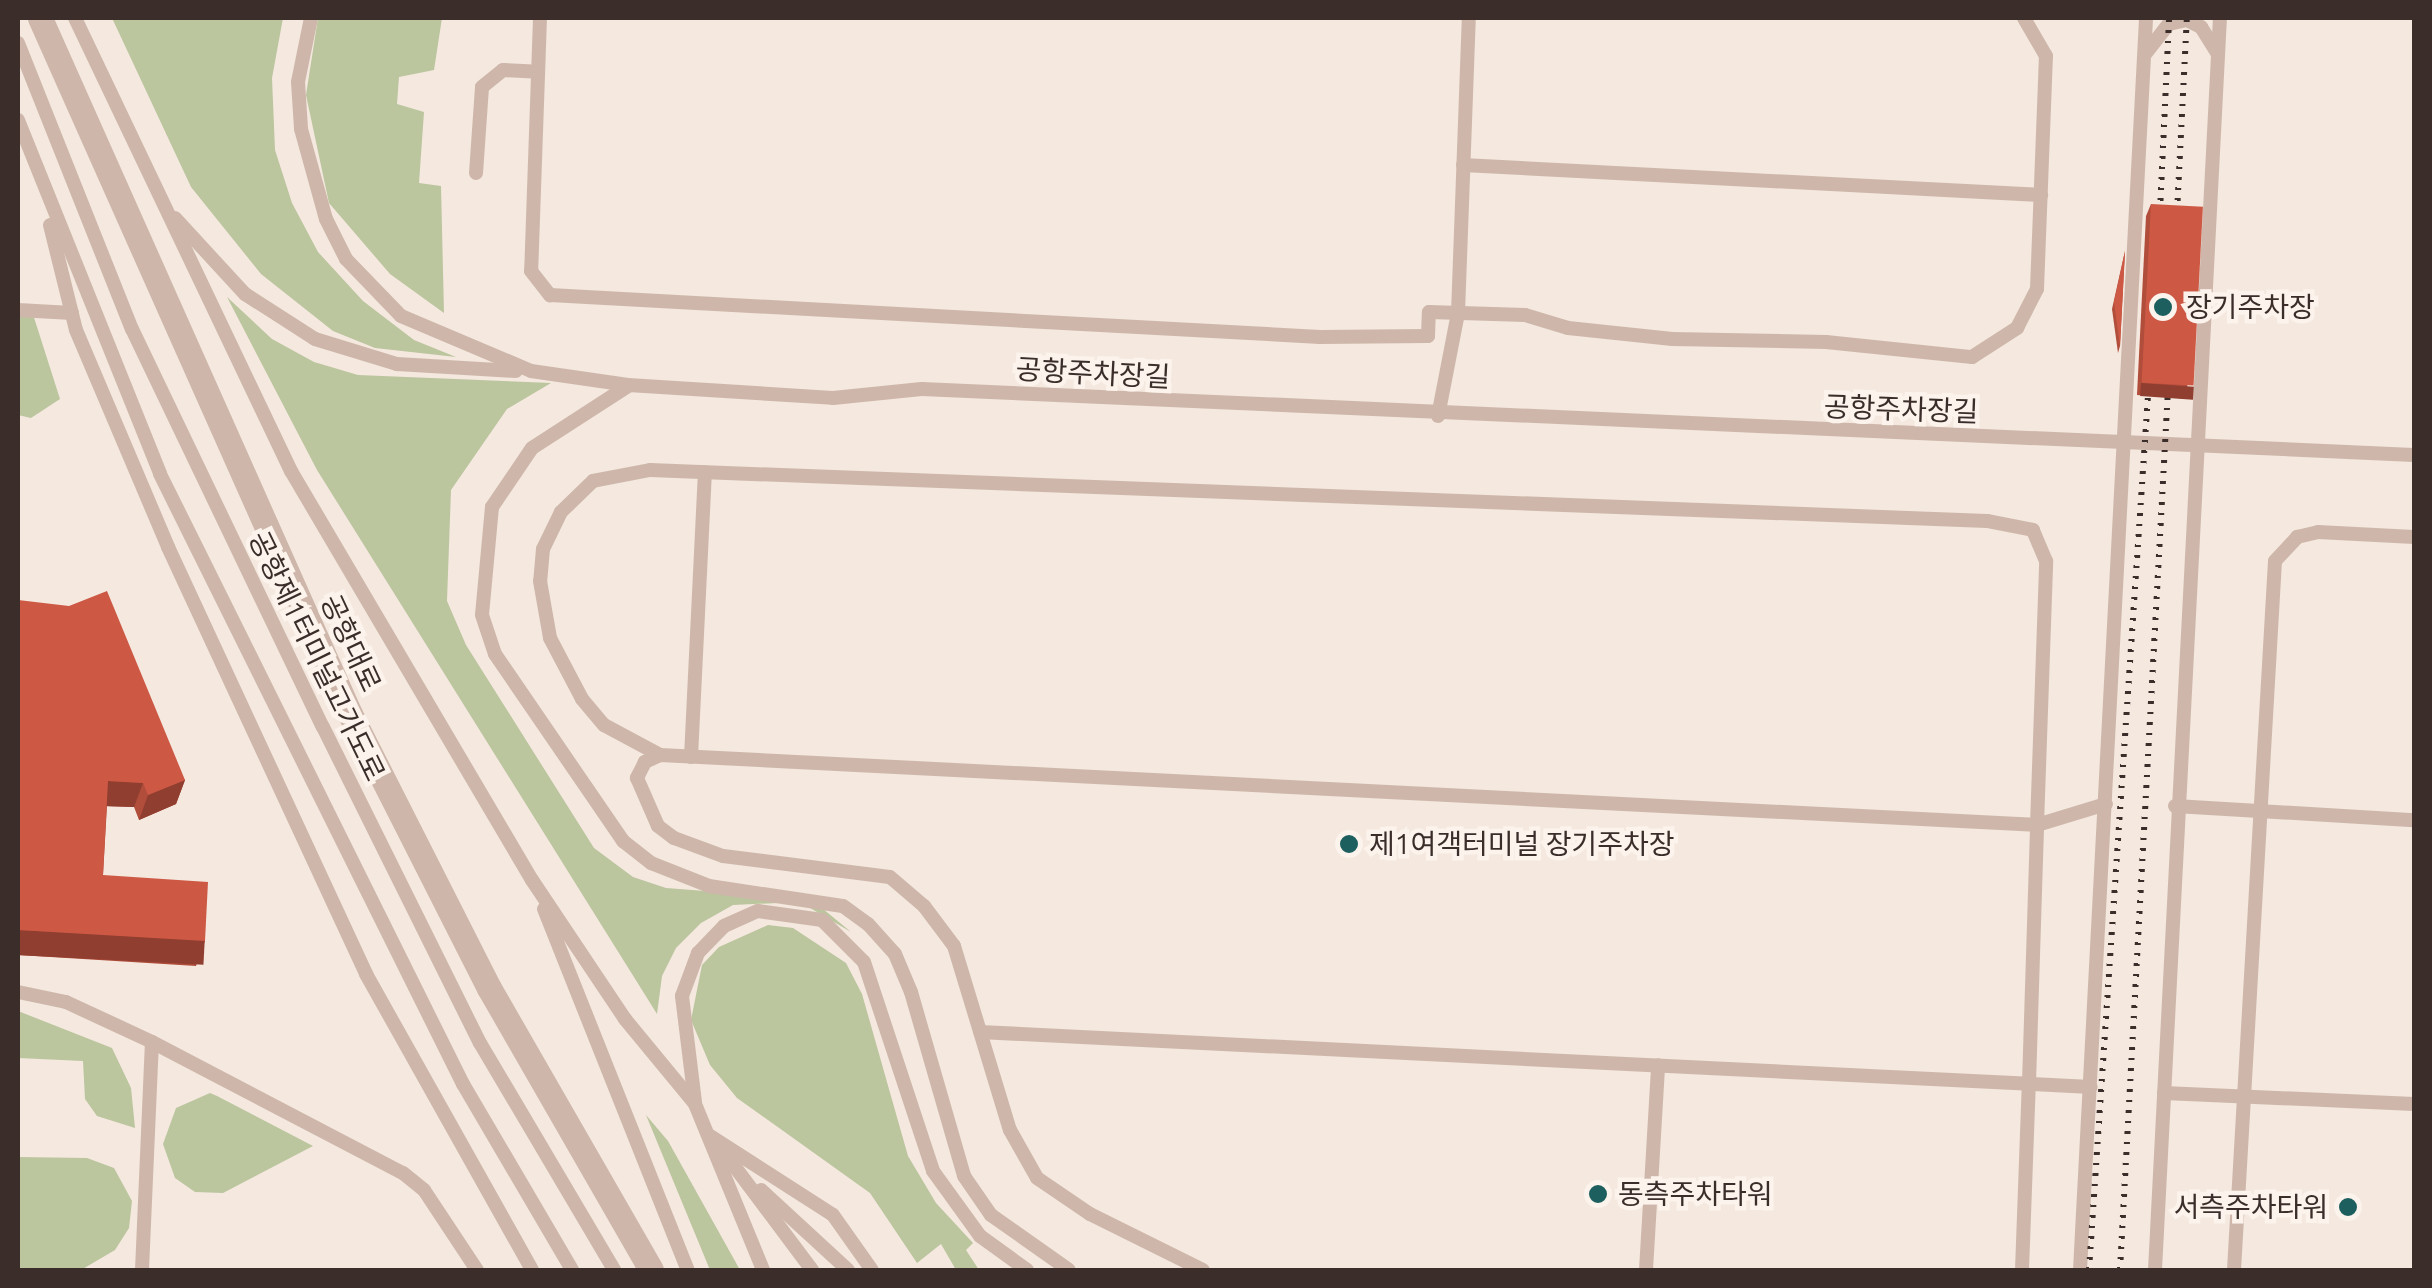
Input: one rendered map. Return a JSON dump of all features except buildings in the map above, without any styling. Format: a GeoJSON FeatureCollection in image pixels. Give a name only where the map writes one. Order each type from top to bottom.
{"type":"FeatureCollection","features":[{"type":"Feature","properties":{"kind":"street","name":"공항대로"},"geometry":{"type":"LineString","coordinates":[[40,18],[376,767],[575,1146],[651,1270]]}},
{"type":"Feature","properties":{"kind":"lane"},"geometry":{"type":"LineString","coordinates":[[75,18],[142,166],[291,470],[532,880],[625,1019],[695,1104],[762,1270]]}},
{"type":"Feature","properties":{"kind":"lane","name":"공항주차장길"},"geometry":{"type":"LineString","coordinates":[[311,18],[298,82],[301,129],[326,219],[346,259],[401,316],[531,371],[628,385],[833,398],[922,389],[1438,416],[2414,455]]}},
{"type":"Feature","properties":{"kind":"lane"},"geometry":{"type":"LineString","coordinates":[[540,18],[531,270],[550,294],[1320,337],[1428,336],[1429,312],[1524,315],[1568,328],[1672,338],[1826,342],[1972,357],[2003,343],[2032,307],[2046,56],[2024,18]]}},
{"type":"Feature","properties":{"kind":"lane"},"geometry":{"type":"LineString","coordinates":[[1438,416],[1458,314],[1469,18]]}},
{"type":"Feature","properties":{"kind":"lane"},"geometry":{"type":"LineString","coordinates":[[2082,1266],[2146,18]]}},
{"type":"Feature","properties":{"kind":"lane"},"geometry":{"type":"LineString","coordinates":[[2154,1268],[2174,806],[2220,18]]}},
{"type":"Feature","properties":{"kind":"lane"},"geometry":{"type":"LineString","coordinates":[[2146,53],[2170,24],[2187,20],[2201,27],[2217,54]]}},
{"type":"Feature","properties":{"kind":"lane","name":"공항제1터미널고가도로"},"geometry":{"type":"LineString","coordinates":[[18,43],[132,329],[480,1043],[614,1270]]}},
{"type":"Feature","properties":{"kind":"lane"},"geometry":{"type":"LineString","coordinates":[[476,173],[480,99],[489,76],[538,72]]}},
{"type":"Feature","properties":{"kind":"lane"},"geometry":{"type":"LineString","coordinates":[[18,120],[160,474],[463,1084],[572,1270]]}},
{"type":"Feature","properties":{"kind":"lane"},"geometry":{"type":"LineString","coordinates":[[1463,165],[2041,195]]}},
{"type":"Feature","properties":{"kind":"lane"},"geometry":{"type":"LineString","coordinates":[[142,166],[215,266],[268,311],[315,340],[397,364],[531,371]]}},
{"type":"Feature","properties":{"kind":"lane"},"geometry":{"type":"LineString","coordinates":[[38,176],[72,313],[168,547],[366,974],[532,1270]]}},
{"type":"Feature","properties":{"kind":"lane"},"geometry":{"type":"LineString","coordinates":[[18,310],[72,313]]}},
{"type":"Feature","properties":{"kind":"lane"},"geometry":{"type":"LineString","coordinates":[[628,385],[574,414],[532,448],[492,507],[482,615],[495,654],[623,840],[651,863],[708,886],[843,906],[868,924],[895,954],[911,992],[964,1176],[1002,1225],[1069,1270]]}},
{"type":"Feature","properties":{"kind":"lane"},"geometry":{"type":"LineString","coordinates":[[660,756],[604,725],[582,699],[550,638],[540,581],[543,548],[561,512],[593,481],[650,470],[2014,524],[2033,530],[2046,560],[2022,1270]]}},
{"type":"Feature","properties":{"kind":"lane"},"geometry":{"type":"LineString","coordinates":[[691,757],[705,472]]}},
{"type":"Feature","properties":{"kind":"lane"},"geometry":{"type":"LineString","coordinates":[[2234,1270],[2275,561],[2297,537],[2318,532],[2414,538]]}},
{"type":"Feature","properties":{"kind":"lane"},"geometry":{"type":"LineString","coordinates":[[1203,1270],[1090,1214],[1037,1178],[1010,1130],[954,946],[924,906],[890,877],[691,847],[658,826],[643,802],[637,778],[645,762],[660,756],[691,757],[2038,825],[2106,804]]}},
{"type":"Feature","properties":{"kind":"lane"},"geometry":{"type":"LineString","coordinates":[[2174,806],[2414,820]]}},
{"type":"Feature","properties":{"kind":"lane"},"geometry":{"type":"LineString","coordinates":[[532,880],[688,1270]]}},
{"type":"Feature","properties":{"kind":"lane"},"geometry":{"type":"LineString","coordinates":[[695,1104],[682,996],[698,953],[724,926],[758,911],[822,920],[864,962],[933,1171],[980,1236],[1027,1270]]}},
{"type":"Feature","properties":{"kind":"lane"},"geometry":{"type":"LineString","coordinates":[[18,992],[66,1002],[152,1042],[404,1173],[424,1190],[476,1270]]}},
{"type":"Feature","properties":{"kind":"lane"},"geometry":{"type":"LineString","coordinates":[[980,1032],[2091,1086]]}},
{"type":"Feature","properties":{"kind":"lane"},"geometry":{"type":"LineString","coordinates":[[142,1270],[152,1042]]}},
{"type":"Feature","properties":{"kind":"lane"},"geometry":{"type":"LineString","coordinates":[[1646,1270],[1658,1065]]}},
{"type":"Feature","properties":{"kind":"lane"},"geometry":{"type":"LineString","coordinates":[[2164,1093],[2414,1104]]}},
{"type":"Feature","properties":{"kind":"lane"},"geometry":{"type":"LineString","coordinates":[[709,1136],[848,1270]]}},
{"type":"Feature","properties":{"kind":"lane"},"geometry":{"type":"LineString","coordinates":[[709,1136],[833,1214],[872,1270]]}},
{"type":"Feature","properties":{"kind":"lane"},"geometry":{"type":"LineString","coordinates":[[735,1165],[812,1270]]}},
{"type":"Feature","properties":{"kind":"green space"},"geometry":{"type":"Polygon","coordinates":[[[112,18],[283,18],[272,78],[275,150],[292,203],[318,252],[363,301],[414,340],[456,357],[375,348],[333,331],[261,274],[191,187],[112,18]]]}},
{"type":"Feature","properties":{"kind":"green space"},"geometry":{"type":"Polygon","coordinates":[[[318,18],[442,18],[434,70],[399,77],[397,104],[424,112],[419,183],[441,186],[444,313],[390,274],[329,203],[306,95],[318,18]]]}},
{"type":"Feature","properties":{"kind":"green space"},"geometry":{"type":"Polygon","coordinates":[[[227,297],[272,339],[314,362],[358,375],[551,383],[507,409],[451,490],[447,601],[466,645],[594,848],[633,877],[666,888],[811,899],[851,932],[800,902],[733,905],[701,923],[676,948],[662,976],[657,1014],[317,470],[227,297]]]}},
{"type":"Feature","properties":{"kind":"green space"},"geometry":{"type":"Polygon","coordinates":[[[18,304],[30,305],[60,399],[31,418],[18,415],[18,304]]]}},
{"type":"Feature","properties":{"kind":"green space"},"geometry":{"type":"Polygon","coordinates":[[[768,925],[793,928],[846,963],[862,994],[908,1156],[936,1203],[973,1243],[966,1250],[979,1270],[956,1270],[941,1244],[917,1263],[870,1193],[737,1098],[710,1065],[691,1020],[702,965],[719,947],[768,925]]]}},
{"type":"Feature","properties":{"kind":"green space"},"geometry":{"type":"Polygon","coordinates":[[[18,1011],[112,1048],[131,1088],[135,1128],[97,1116],[85,1099],[83,1061],[18,1058],[18,1011]]]}},
{"type":"Feature","properties":{"kind":"green space"},"geometry":{"type":"Polygon","coordinates":[[[210,1093],[313,1146],[223,1193],[195,1192],[175,1178],[163,1144],[176,1108],[210,1093]]]}},
{"type":"Feature","properties":{"kind":"green space"},"geometry":{"type":"Polygon","coordinates":[[[646,1115],[668,1141],[740,1270],[710,1270],[646,1115]]]}},
{"type":"Feature","properties":{"kind":"green space"},"geometry":{"type":"Polygon","coordinates":[[[18,1157],[87,1158],[114,1168],[132,1201],[129,1228],[115,1250],[81,1270],[18,1270],[18,1157]]]}},
{"type":"Feature","properties":{"kind":"railway"},"geometry":{"type":"LineString","coordinates":[[2159,232],[2169,18]]}},
{"type":"Feature","properties":{"kind":"railway"},"geometry":{"type":"LineString","coordinates":[[2176,232],[2187,18]]}},
{"type":"Feature","properties":{"kind":"railway"},"geometry":{"type":"LineString","coordinates":[[2089,1270],[2150,367]]}},
{"type":"Feature","properties":{"kind":"railway"},"geometry":{"type":"LineString","coordinates":[[2120,1270],[2169,372]]}},
{"type":"Feature","properties":{"kind":"place","name":"장기주차장"},"geometry":{"type":"Point","coordinates":[2163,307]}},
{"type":"Feature","properties":{"kind":"place","name":"제1여객터미널 장기주차장"},"geometry":{"type":"Point","coordinates":[1349,844]}},
{"type":"Feature","properties":{"kind":"place","name":"동측주차타워"},"geometry":{"type":"Point","coordinates":[1598,1194]}},
{"type":"Feature","properties":{"kind":"place","name":"서측주차타워"},"geometry":{"type":"Point","coordinates":[2348,1207]}}]}
